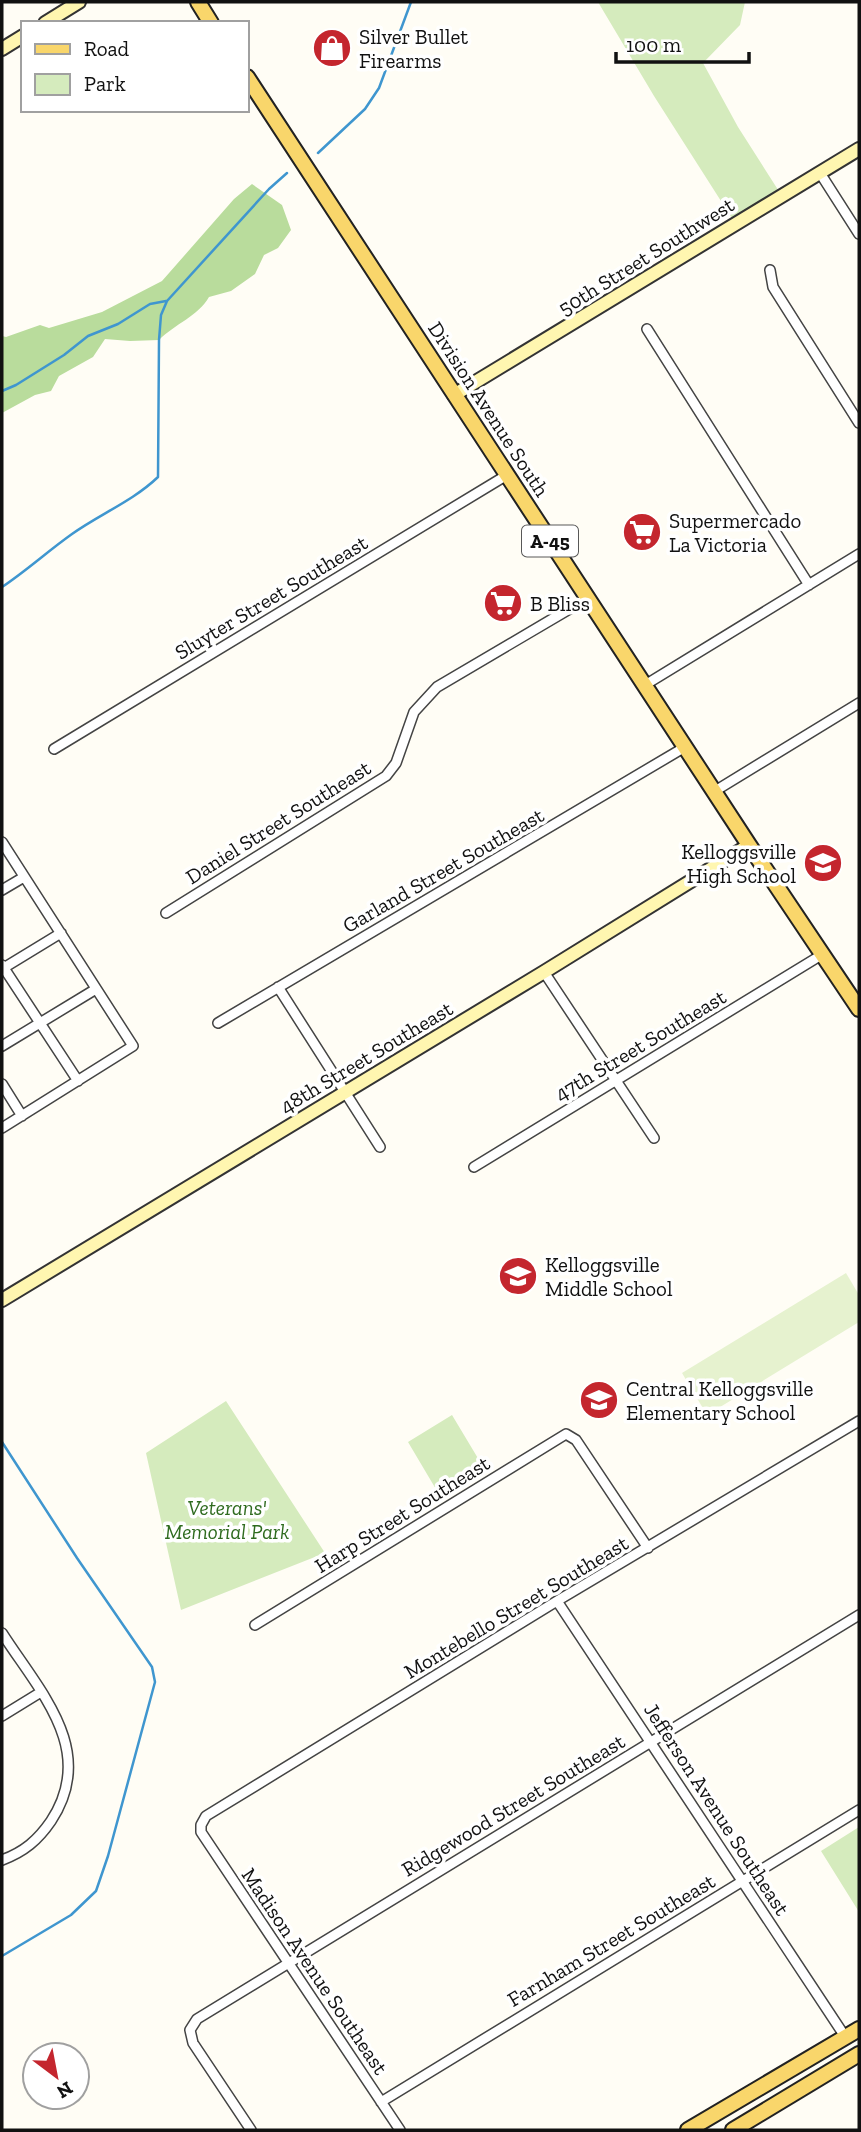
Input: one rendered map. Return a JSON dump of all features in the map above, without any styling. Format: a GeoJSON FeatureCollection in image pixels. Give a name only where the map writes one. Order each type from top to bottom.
{"type":"FeatureCollection","features":[{"type":"Feature","properties":{"kind":"main road"},"geometry":{"type":"LineString","coordinates":[[198,2],[211,21]]}},
{"type":"Feature","properties":{"kind":"main road","name":"Division Avenue South"},"geometry":{"type":"LineString","coordinates":[[248,79],[859,1009]]}},
{"type":"Feature","properties":{"kind":"main road"},"geometry":{"type":"LineString","coordinates":[[688,2130],[859,2029]]}},
{"type":"Feature","properties":{"kind":"main road"},"geometry":{"type":"LineString","coordinates":[[839,2067],[845,2056],[846,2038]]}},
{"type":"Feature","properties":{"kind":"main road"},"geometry":{"type":"LineString","coordinates":[[733,2130],[859,2054]]}},
{"type":"Feature","properties":{"kind":"street"},"geometry":{"type":"LineString","coordinates":[[48,21],[79,2]]}},
{"type":"Feature","properties":{"kind":"street"},"geometry":{"type":"LineString","coordinates":[[2,49],[21,37]]}},
{"type":"Feature","properties":{"kind":"street","name":"50th Street Southwest"},"geometry":{"type":"LineString","coordinates":[[454,395],[859,149]]}},
{"type":"Feature","properties":{"kind":"street"},"geometry":{"type":"LineString","coordinates":[[820,173],[859,234]]}},
{"type":"Feature","properties":{"kind":"street"},"geometry":{"type":"LineString","coordinates":[[770,270],[773,287],[859,423]]}},
{"type":"Feature","properties":{"kind":"street"},"geometry":{"type":"LineString","coordinates":[[647,329],[809,585]]}},
{"type":"Feature","properties":{"kind":"street","name":"Sluyter Street Southeast"},"geometry":{"type":"LineString","coordinates":[[54,749],[507,475]]}},
{"type":"Feature","properties":{"kind":"street"},"geometry":{"type":"LineString","coordinates":[[645,685],[859,554]]}},
{"type":"Feature","properties":{"kind":"street","name":"Daniel Street Southeast"},"geometry":{"type":"LineString","coordinates":[[166,913],[386,776],[396,764],[414,712],[437,687],[588,598]]}},
{"type":"Feature","properties":{"kind":"street"},"geometry":{"type":"LineString","coordinates":[[715,791],[859,703]]}},
{"type":"Feature","properties":{"kind":"street","name":"Garland Street Southeast"},"geometry":{"type":"LineString","coordinates":[[218,1023],[685,747]]}},
{"type":"Feature","properties":{"kind":"street"},"geometry":{"type":"LineString","coordinates":[[2,842],[133,1046],[2,1128]]}},
{"type":"Feature","properties":{"kind":"street","name":"48th Street Southeast"},"geometry":{"type":"LineString","coordinates":[[2,1300],[749,845]]}},
{"type":"Feature","properties":{"kind":"street"},"geometry":{"type":"LineString","coordinates":[[2,890],[24,877]]}},
{"type":"Feature","properties":{"kind":"street"},"geometry":{"type":"LineString","coordinates":[[61,933],[2,967],[78,1081]]}},
{"type":"Feature","properties":{"kind":"street","name":"47th Street Southeast"},"geometry":{"type":"LineString","coordinates":[[474,1167],[823,954]]}},
{"type":"Feature","properties":{"kind":"street"},"geometry":{"type":"LineString","coordinates":[[544,972],[654,1138]]}},
{"type":"Feature","properties":{"kind":"street"},"geometry":{"type":"LineString","coordinates":[[278,987],[380,1147]]}},
{"type":"Feature","properties":{"kind":"street"},"geometry":{"type":"LineString","coordinates":[[2,1046],[96,989]]}},
{"type":"Feature","properties":{"kind":"street"},"geometry":{"type":"LineString","coordinates":[[2,1084],[22,1116]]}},
{"type":"Feature","properties":{"kind":"street","name":"Montebello Street Southeast"},"geometry":{"type":"LineString","coordinates":[[201,1832],[206,1816],[215,1810],[859,1420]]}},
{"type":"Feature","properties":{"kind":"street","name":"Harp Street Southeast"},"geometry":{"type":"LineString","coordinates":[[255,1625],[569,1434],[576,1440],[648,1548]]}},
{"type":"Feature","properties":{"kind":"street","name":"Jefferson Avenue Southeast"},"geometry":{"type":"LineString","coordinates":[[557,1601],[846,2038]]}},
{"type":"Feature","properties":{"kind":"street","name":"Ridgewood Street Southeast"},"geometry":{"type":"LineString","coordinates":[[251,2130],[193,2043],[190,2030],[197,2019],[859,1615]]}},
{"type":"Feature","properties":{"kind":"street"},"geometry":{"type":"LineString","coordinates":[[2,1633],[53,1710],[65,1737],[69,1779],[58,1810],[40,1836],[24,1850],[2,1860]]}},
{"type":"Feature","properties":{"kind":"street"},"geometry":{"type":"LineString","coordinates":[[2,1716],[41,1692]]}},
{"type":"Feature","properties":{"kind":"street","name":"Farnham Street Southeast"},"geometry":{"type":"LineString","coordinates":[[381,2102],[859,1810]]}},
{"type":"Feature","properties":{"kind":"street","name":"Madison Avenue Southeast"},"geometry":{"type":"LineString","coordinates":[[201,1832],[400,2130]]}},
{"type":"Feature","properties":{"kind":"green space"},"geometry":{"type":"Polygon","coordinates":[[[598,2],[745,2],[740,25],[703,63],[738,127],[782,196],[735,223],[598,2]]]}},
{"type":"Feature","properties":{"kind":"green space"},"geometry":{"type":"Polygon","coordinates":[[[252,184],[282,205],[291,230],[278,248],[264,255],[255,274],[231,291],[209,297],[199,309],[159,340],[105,339],[93,357],[59,376],[51,391],[35,395],[2,413],[2,336],[40,325],[49,328],[102,312],[162,281],[234,199],[252,184]]]}},
{"type":"Feature","properties":{"kind":"green space"},"geometry":{"type":"Polygon","coordinates":[[[846,1273],[859,1295],[859,1322],[707,1415],[682,1373],[846,1273]]]}},
{"type":"Feature","properties":{"kind":"green space","name":"Veterans' Memorial Park"},"geometry":{"type":"Polygon","coordinates":[[[226,1401],[325,1553],[181,1610],[146,1453],[226,1401]]]}},
{"type":"Feature","properties":{"kind":"green space"},"geometry":{"type":"Polygon","coordinates":[[[452,1415],[482,1465],[456,1481],[458,1486],[440,1496],[408,1442],[452,1415]]]}},
{"type":"Feature","properties":{"kind":"green space"},"geometry":{"type":"Polygon","coordinates":[[[859,1827],[859,1912],[821,1851],[859,1827]]]}},
{"type":"Feature","properties":{"kind":"waterway"},"geometry":{"type":"LineString","coordinates":[[318,153],[365,109],[379,88],[411,2]]}},
{"type":"Feature","properties":{"kind":"waterway"},"geometry":{"type":"LineString","coordinates":[[2,587],[72,534],[138,493],[158,477],[161,315],[167,301],[269,189],[287,173]]}},
{"type":"Feature","properties":{"kind":"waterway"},"geometry":{"type":"LineString","coordinates":[[2,391],[64,355],[88,336],[118,324],[150,304],[166,301]]}},
{"type":"Feature","properties":{"kind":"waterway"},"geometry":{"type":"LineString","coordinates":[[2,1442],[152,1667],[155,1682],[96,1891],[71,1915],[2,1956]]}},
{"type":"Feature","properties":{"kind":"place","name":"Silver Bullet Firearms"},"geometry":{"type":"Point","coordinates":[332,48]}},
{"type":"Feature","properties":{"kind":"place","name":"Supermercado La Victoria"},"geometry":{"type":"Point","coordinates":[642,532]}},
{"type":"Feature","properties":{"kind":"place","name":"B Bliss"},"geometry":{"type":"Point","coordinates":[503,603]}},
{"type":"Feature","properties":{"kind":"place","name":"Kelloggsville High School"},"geometry":{"type":"Point","coordinates":[823,863]}},
{"type":"Feature","properties":{"kind":"place","name":"Kelloggsville Middle School"},"geometry":{"type":"Point","coordinates":[518,1276]}},
{"type":"Feature","properties":{"kind":"place","name":"Central Kelloggsville Elementary School"},"geometry":{"type":"Point","coordinates":[599,1400]}}]}
